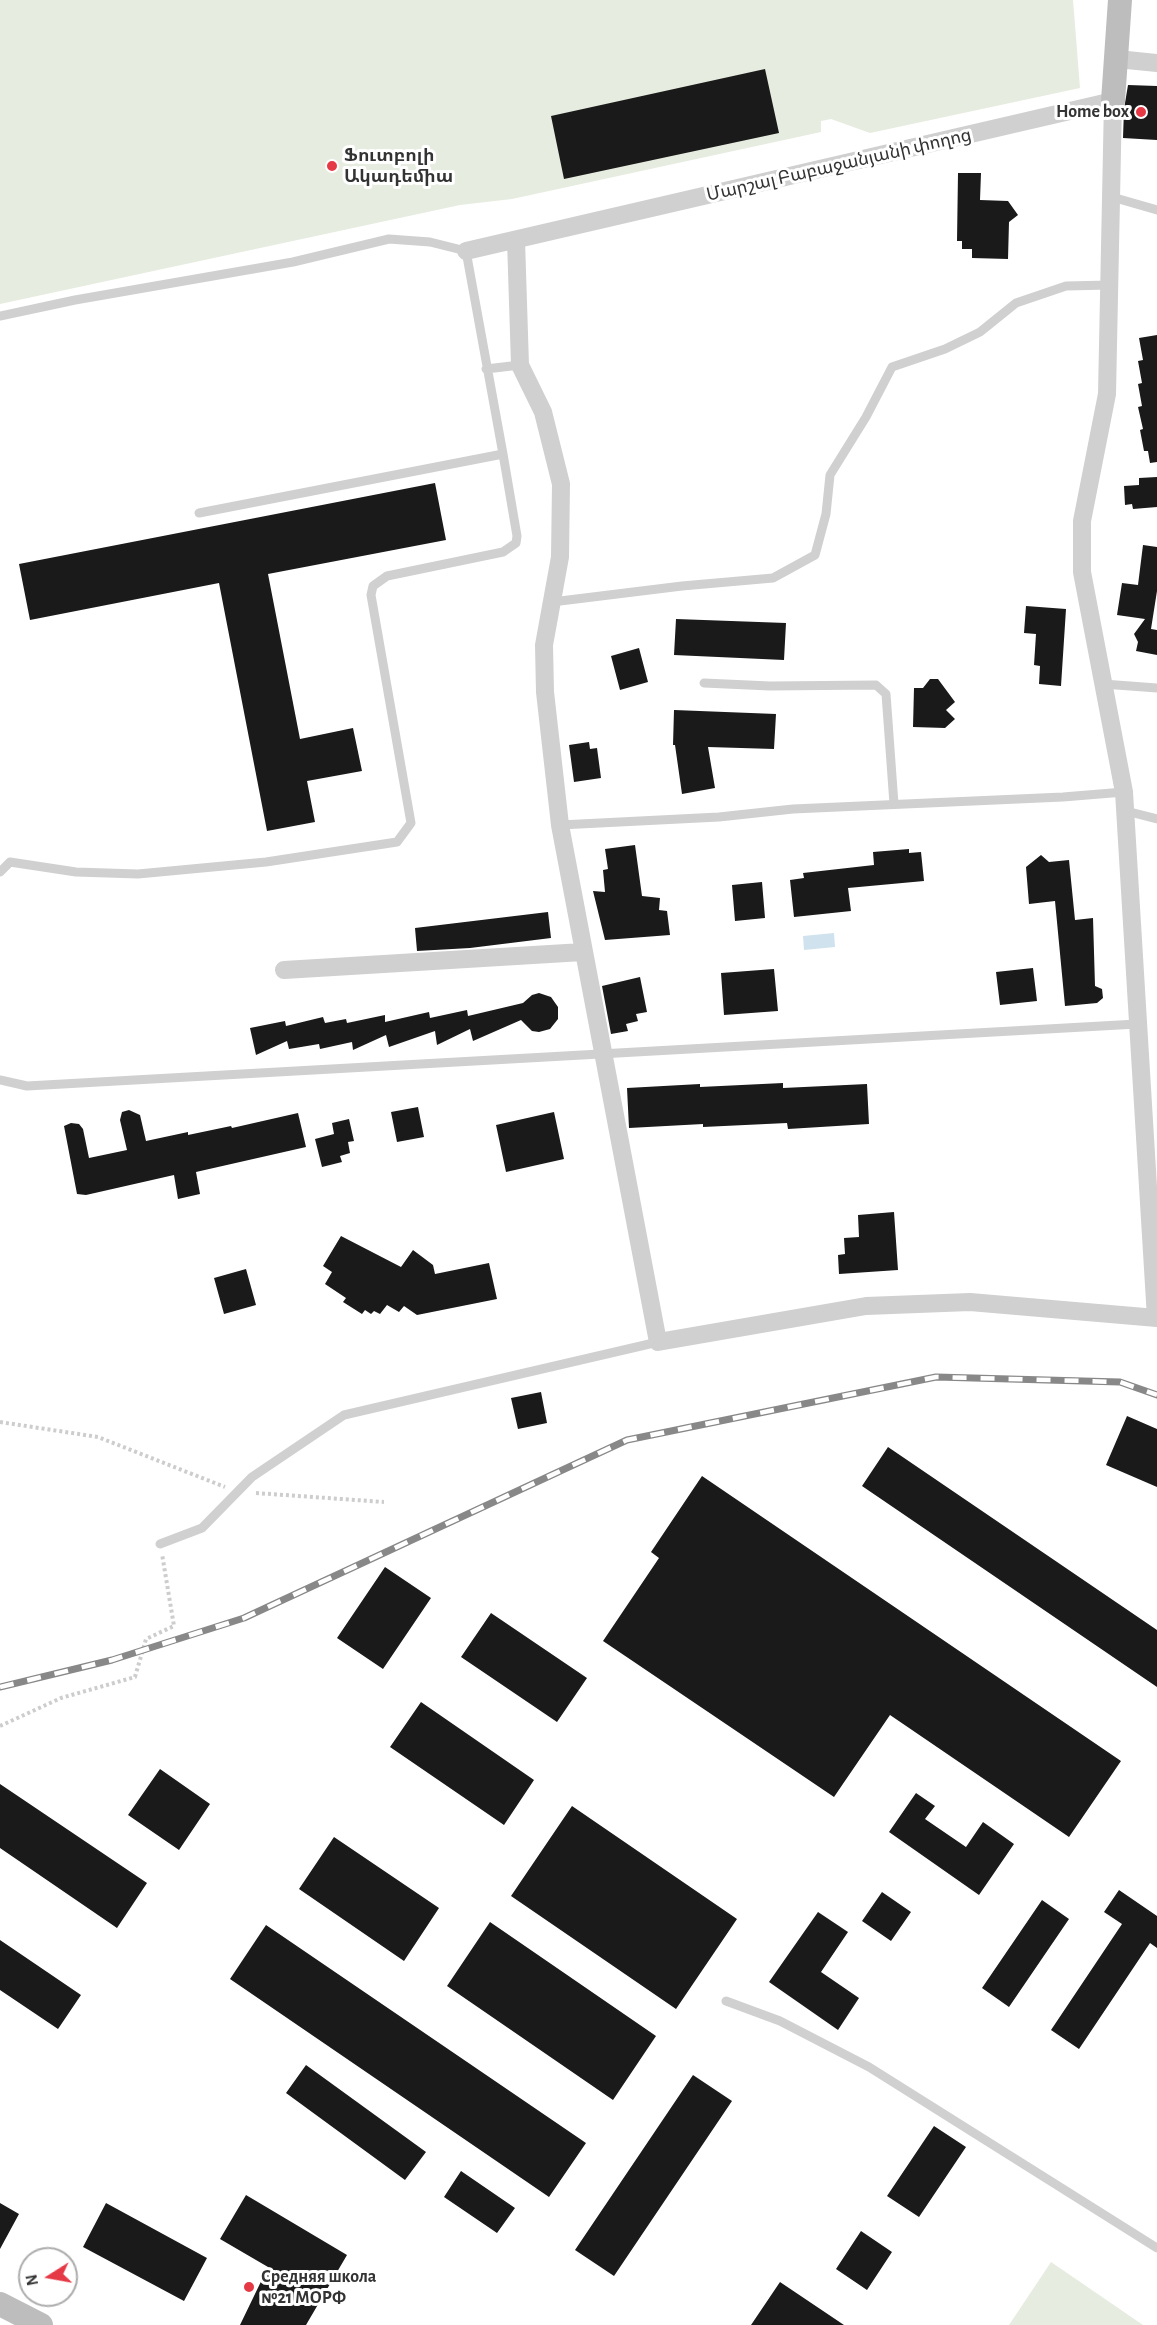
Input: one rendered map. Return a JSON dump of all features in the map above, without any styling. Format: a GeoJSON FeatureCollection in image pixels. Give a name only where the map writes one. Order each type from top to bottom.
{"type":"FeatureCollection","features":[{"type":"Feature","properties":{"kind":"street"},"geometry":{"type":"LineString","coordinates":[[516,240],[520,365],[543,412],[561,484],[560,557],[544,645],[560,825],[658,1342],[866,1306],[970,1302],[1156,1318],[1126,811],[1082,572],[1082,521],[1107,394],[1113,101],[1120,0]]}},
{"type":"Feature","properties":{"kind":"street"},"geometry":{"type":"LineString","coordinates":[[1117,59],[1157,63]]}},
{"type":"Feature","properties":{"kind":"street","name":"Մարշալ Բաբաջանյանի փողոց"},"geometry":{"type":"LineString","coordinates":[[466,251],[1113,101]]}},
{"type":"Feature","properties":{"kind":"street"},"geometry":{"type":"LineString","coordinates":[[284,970],[583,952]]}},
{"type":"Feature","properties":{"kind":"street"},"geometry":{"type":"LineString","coordinates":[[4,2310],[41,2325]]}},
{"type":"Feature","properties":{"kind":"lane"},"geometry":{"type":"LineString","coordinates":[[1112,197],[1157,210]]}},
{"type":"Feature","properties":{"kind":"lane"},"geometry":{"type":"LineString","coordinates":[[0,316],[75,300],[294,261],[389,239],[430,242],[466,251],[517,536],[516,543],[503,552],[387,576],[373,586],[371,595],[411,823],[397,842],[266,862],[138,874],[76,872],[10,862],[0,872]]}},
{"type":"Feature","properties":{"kind":"lane"},"geometry":{"type":"LineString","coordinates":[[552,602],[682,586],[772,578],[815,555],[826,514],[830,475],[866,417],[892,367],[945,349],[980,332],[1016,303],[1066,286],[1110,285]]}},
{"type":"Feature","properties":{"kind":"lane"},"geometry":{"type":"LineString","coordinates":[[486,369],[520,365]]}},
{"type":"Feature","properties":{"kind":"lane"},"geometry":{"type":"LineString","coordinates":[[199,513],[503,454]]}},
{"type":"Feature","properties":{"kind":"lane"},"geometry":{"type":"LineString","coordinates":[[704,683],[770,686],[876,685],[886,693],[894,804]]}},
{"type":"Feature","properties":{"kind":"lane"},"geometry":{"type":"LineString","coordinates":[[1103,684],[1157,688]]}},
{"type":"Feature","properties":{"kind":"lane"},"geometry":{"type":"LineString","coordinates":[[560,825],[1124,792]]}},
{"type":"Feature","properties":{"kind":"lane"},"geometry":{"type":"LineString","coordinates":[[1126,811],[1157,819]]}},
{"type":"Feature","properties":{"kind":"lane"},"geometry":{"type":"LineString","coordinates":[[0,1080],[27,1086],[1137,1024]]}},
{"type":"Feature","properties":{"kind":"lane"},"geometry":{"type":"LineString","coordinates":[[160,1544],[202,1528],[252,1477],[344,1415],[658,1342]]}},
{"type":"Feature","properties":{"kind":"lane"},"geometry":{"type":"LineString","coordinates":[[726,2001],[780,2021],[869,2067],[1157,2248]]}},
{"type":"Feature","properties":{"kind":"path"},"geometry":{"type":"LineString","coordinates":[[0,1422],[98,1437],[238,1492],[384,1502]]}},
{"type":"Feature","properties":{"kind":"path"},"geometry":{"type":"LineString","coordinates":[[0,1726],[61,1698],[135,1677],[146,1639],[174,1626],[160,1544]]}},
{"type":"Feature","properties":{"kind":"shaded area","name":"Ֆուտբոլի Ակադեմիա"},"geometry":{"type":"Polygon","coordinates":[[[0,0],[1073,0],[1080,88],[870,133],[831,119],[821,121],[821,132],[512,199],[460,205],[0,304],[0,0]]]}},
{"type":"Feature","properties":{"kind":"shaded area"},"geometry":{"type":"Polygon","coordinates":[[[1051,2262],[1143,2325],[1009,2325],[1051,2262]]]}},
{"type":"Feature","properties":{"kind":"water"},"geometry":{"type":"Polygon","coordinates":[[[834,933],[835,947],[804,950],[803,936],[834,933]]]}},
{"type":"Feature","properties":{"kind":"building"},"geometry":{"type":"Polygon","coordinates":[[[765,69],[779,133],[564,179],[551,116],[765,69]]]}},
{"type":"Feature","properties":{"kind":"building","name":"Home box"},"geometry":{"type":"Polygon","coordinates":[[[1128,85],[1157,86],[1157,140],[1123,138],[1128,85]]]}},
{"type":"Feature","properties":{"kind":"building"},"geometry":{"type":"Polygon","coordinates":[[[958,173],[981,173],[980,200],[1008,201],[1018,215],[1009,222],[1008,259],[972,258],[972,249],[962,249],[962,241],[957,241],[958,173]]]}},
{"type":"Feature","properties":{"kind":"building"},"geometry":{"type":"Polygon","coordinates":[[[1157,335],[1157,462],[1150,463],[1148,451],[1144,451],[1140,430],[1143,429],[1138,407],[1142,406],[1138,384],[1142,383],[1138,361],[1143,360],[1139,338],[1157,335]]]}},
{"type":"Feature","properties":{"kind":"building"},"geometry":{"type":"Polygon","coordinates":[[[1157,477],[1157,507],[1133,509],[1132,504],[1125,505],[1124,486],[1139,485],[1139,478],[1157,477]]]}},
{"type":"Feature","properties":{"kind":"building"},"geometry":{"type":"Polygon","coordinates":[[[435,483],[446,540],[268,574],[300,739],[353,728],[362,771],[307,781],[315,822],[267,831],[219,583],[30,620],[19,564],[435,483]]]}},
{"type":"Feature","properties":{"kind":"building"},"geometry":{"type":"Polygon","coordinates":[[[1143,545],[1157,547],[1157,591],[1151,629],[1157,630],[1157,655],[1136,651],[1138,642],[1134,634],[1145,619],[1117,615],[1122,583],[1138,585],[1143,545]]]}},
{"type":"Feature","properties":{"kind":"building"},"geometry":{"type":"Polygon","coordinates":[[[1026,606],[1066,609],[1061,686],[1039,684],[1040,666],[1034,665],[1036,634],[1024,633],[1026,606]]]}},
{"type":"Feature","properties":{"kind":"building"},"geometry":{"type":"Polygon","coordinates":[[[676,619],[786,623],[784,660],[674,655],[676,619]]]}},
{"type":"Feature","properties":{"kind":"building"},"geometry":{"type":"Polygon","coordinates":[[[639,648],[648,682],[620,690],[611,656],[639,648]]]}},
{"type":"Feature","properties":{"kind":"building"},"geometry":{"type":"Polygon","coordinates":[[[930,679],[938,679],[955,702],[946,710],[955,719],[945,728],[913,727],[914,688],[923,688],[930,679]]]}},
{"type":"Feature","properties":{"kind":"building"},"geometry":{"type":"Polygon","coordinates":[[[674,710],[776,714],[774,749],[708,747],[715,788],[682,794],[675,745],[673,745],[674,710]]]}},
{"type":"Feature","properties":{"kind":"building"},"geometry":{"type":"Polygon","coordinates":[[[589,742],[590,749],[597,748],[601,778],[574,782],[569,745],[589,742]]]}},
{"type":"Feature","properties":{"kind":"building"},"geometry":{"type":"Polygon","coordinates":[[[635,845],[642,896],[660,898],[659,910],[667,911],[670,935],[605,940],[593,891],[605,892],[603,870],[608,869],[605,849],[635,845]]]}},
{"type":"Feature","properties":{"kind":"building"},"geometry":{"type":"Polygon","coordinates":[[[909,849],[909,853],[921,852],[924,881],[848,888],[851,911],[794,917],[790,880],[804,878],[803,873],[874,865],[873,852],[909,849]]]}},
{"type":"Feature","properties":{"kind":"building"},"geometry":{"type":"Polygon","coordinates":[[[1041,855],[1049,862],[1069,860],[1075,920],[1093,918],[1095,986],[1102,989],[1103,998],[1097,1003],[1065,1006],[1055,901],[1029,904],[1026,867],[1041,855]]]}},
{"type":"Feature","properties":{"kind":"building"},"geometry":{"type":"Polygon","coordinates":[[[762,882],[765,918],[735,921],[732,885],[762,882]]]}},
{"type":"Feature","properties":{"kind":"building"},"geometry":{"type":"Polygon","coordinates":[[[548,912],[551,938],[470,948],[417,951],[415,928],[548,912]]]}},
{"type":"Feature","properties":{"kind":"building"},"geometry":{"type":"Polygon","coordinates":[[[1033,968],[1037,1001],[1000,1005],[996,972],[1033,968]]]}},
{"type":"Feature","properties":{"kind":"building"},"geometry":{"type":"Polygon","coordinates":[[[774,969],[778,1011],[724,1015],[721,973],[774,969]]]}},
{"type":"Feature","properties":{"kind":"building"},"geometry":{"type":"Polygon","coordinates":[[[640,977],[647,1012],[636,1014],[638,1021],[626,1024],[628,1031],[611,1034],[602,986],[640,977]]]}},
{"type":"Feature","properties":{"kind":"building"},"geometry":{"type":"Polygon","coordinates":[[[539,993],[551,997],[558,1007],[558,1019],[550,1029],[532,1031],[521,1020],[473,1041],[470,1029],[437,1045],[435,1031],[389,1047],[386,1035],[353,1050],[352,1042],[320,1049],[319,1044],[289,1049],[287,1041],[256,1055],[250,1028],[285,1021],[286,1026],[323,1017],[325,1023],[346,1019],[347,1023],[385,1015],[385,1022],[429,1012],[430,1018],[467,1010],[468,1016],[523,1003],[532,995],[539,993]]]}},
{"type":"Feature","properties":{"kind":"building"},"geometry":{"type":"Polygon","coordinates":[[[783,1083],[783,1088],[867,1084],[869,1124],[788,1129],[787,1123],[629,1128],[627,1088],[783,1083]]]}},
{"type":"Feature","properties":{"kind":"building"},"geometry":{"type":"Polygon","coordinates":[[[418,1107],[424,1137],[397,1142],[391,1112],[418,1107]]]}},
{"type":"Feature","properties":{"kind":"building"},"geometry":{"type":"Polygon","coordinates":[[[129,1110],[140,1115],[146,1141],[188,1132],[188,1135],[231,1126],[232,1128],[298,1113],[306,1147],[196,1172],[200,1194],[178,1199],[174,1175],[86,1195],[77,1194],[64,1126],[71,1123],[79,1124],[83,1129],[89,1158],[127,1150],[120,1120],[122,1112],[129,1110]]]}},
{"type":"Feature","properties":{"kind":"building"},"geometry":{"type":"Polygon","coordinates":[[[554,1112],[564,1159],[506,1172],[496,1125],[554,1112]]]}},
{"type":"Feature","properties":{"kind":"building"},"geometry":{"type":"Polygon","coordinates":[[[349,1119],[354,1141],[348,1142],[350,1153],[340,1156],[342,1162],[322,1167],[315,1139],[334,1134],[332,1123],[349,1119]]]}},
{"type":"Feature","properties":{"kind":"building"},"geometry":{"type":"Polygon","coordinates":[[[894,1212],[898,1270],[839,1274],[838,1255],[845,1254],[844,1238],[859,1237],[858,1215],[894,1212]]]}},
{"type":"Feature","properties":{"kind":"building"},"geometry":{"type":"Polygon","coordinates":[[[341,1236],[401,1267],[413,1250],[433,1265],[435,1274],[489,1263],[497,1299],[417,1315],[404,1306],[399,1312],[387,1305],[380,1314],[374,1311],[371,1314],[365,1310],[362,1314],[343,1302],[346,1298],[325,1284],[332,1272],[323,1266],[341,1236]]]}},
{"type":"Feature","properties":{"kind":"building"},"geometry":{"type":"Polygon","coordinates":[[[246,1269],[256,1305],[224,1314],[214,1278],[246,1269]]]}},
{"type":"Feature","properties":{"kind":"building"},"geometry":{"type":"Polygon","coordinates":[[[541,1392],[547,1423],[518,1429],[511,1398],[541,1392]]]}},
{"type":"Feature","properties":{"kind":"building"},"geometry":{"type":"Polygon","coordinates":[[[1127,1416],[1157,1429],[1157,1487],[1106,1465],[1127,1416]]]}},
{"type":"Feature","properties":{"kind":"building"},"geometry":{"type":"Polygon","coordinates":[[[888,1447],[1157,1630],[1157,1687],[862,1486],[888,1447]]]}},
{"type":"Feature","properties":{"kind":"building"},"geometry":{"type":"Polygon","coordinates":[[[702,1476],[1121,1761],[1069,1837],[890,1715],[834,1797],[603,1641],[659,1558],[651,1552],[702,1476]]]}},
{"type":"Feature","properties":{"kind":"building"},"geometry":{"type":"Polygon","coordinates":[[[385,1567],[431,1598],[383,1669],[337,1638],[385,1567]]]}},
{"type":"Feature","properties":{"kind":"building"},"geometry":{"type":"Polygon","coordinates":[[[491,1613],[587,1678],[557,1722],[461,1657],[491,1613]]]}},
{"type":"Feature","properties":{"kind":"building"},"geometry":{"type":"Polygon","coordinates":[[[421,1702],[534,1780],[504,1825],[390,1747],[421,1702]]]}},
{"type":"Feature","properties":{"kind":"building"},"geometry":{"type":"Polygon","coordinates":[[[160,1769],[210,1804],[179,1850],[128,1815],[160,1769]]]}},
{"type":"Feature","properties":{"kind":"building"},"geometry":{"type":"Polygon","coordinates":[[[0,1784],[147,1883],[117,1928],[0,1848],[0,1784]]]}},
{"type":"Feature","properties":{"kind":"building"},"geometry":{"type":"Polygon","coordinates":[[[916,1793],[935,1806],[925,1819],[966,1847],[983,1822],[1014,1844],[979,1895],[889,1832],[916,1793]]]}},
{"type":"Feature","properties":{"kind":"building"},"geometry":{"type":"Polygon","coordinates":[[[572,1806],[737,1919],[676,2009],[511,1896],[572,1806]]]}},
{"type":"Feature","properties":{"kind":"building"},"geometry":{"type":"Polygon","coordinates":[[[334,1837],[439,1908],[404,1961],[299,1889],[334,1837]]]}},
{"type":"Feature","properties":{"kind":"building"},"geometry":{"type":"Polygon","coordinates":[[[1119,1890],[1157,1916],[1157,1948],[1150,1943],[1079,2049],[1051,2030],[1122,1924],[1104,1912],[1119,1890]]]}},
{"type":"Feature","properties":{"kind":"building"},"geometry":{"type":"Polygon","coordinates":[[[882,1892],[911,1912],[891,1941],[862,1921],[882,1892]]]}},
{"type":"Feature","properties":{"kind":"building"},"geometry":{"type":"Polygon","coordinates":[[[1042,1900],[1069,1919],[1009,2007],[982,1988],[1042,1900]]]}},
{"type":"Feature","properties":{"kind":"building"},"geometry":{"type":"Polygon","coordinates":[[[818,1912],[848,1932],[821,1972],[859,1998],[838,2030],[769,1982],[818,1912]]]}},
{"type":"Feature","properties":{"kind":"building"},"geometry":{"type":"Polygon","coordinates":[[[490,1922],[656,2036],[613,2100],[447,1986],[490,1922]]]}},
{"type":"Feature","properties":{"kind":"building"},"geometry":{"type":"Polygon","coordinates":[[[266,1925],[586,2143],[549,2197],[230,1979],[266,1925]]]}},
{"type":"Feature","properties":{"kind":"building"},"geometry":{"type":"Polygon","coordinates":[[[0,1940],[81,1995],[58,2029],[0,1990],[0,1940]]]}},
{"type":"Feature","properties":{"kind":"building"},"geometry":{"type":"Polygon","coordinates":[[[306,2065],[426,2152],[405,2180],[286,2093],[306,2065]]]}},
{"type":"Feature","properties":{"kind":"building"},"geometry":{"type":"Polygon","coordinates":[[[693,2075],[732,2101],[614,2276],[575,2250],[693,2075]]]}},
{"type":"Feature","properties":{"kind":"building"},"geometry":{"type":"Polygon","coordinates":[[[934,2126],[966,2147],[919,2217],[887,2196],[934,2126]]]}},
{"type":"Feature","properties":{"kind":"building"},"geometry":{"type":"Polygon","coordinates":[[[461,2171],[515,2208],[497,2233],[444,2197],[461,2171]]]}},
{"type":"Feature","properties":{"kind":"building"},"geometry":{"type":"Polygon","coordinates":[[[246,2195],[347,2255],[306,2325],[240,2325],[268,2267],[220,2239],[246,2195]]]}},
{"type":"Feature","properties":{"kind":"building"},"geometry":{"type":"Polygon","coordinates":[[[0,2203],[19,2214],[0,2249],[0,2203]]]}},
{"type":"Feature","properties":{"kind":"building"},"geometry":{"type":"Polygon","coordinates":[[[106,2203],[207,2258],[184,2301],[83,2247],[106,2203]]]}},
{"type":"Feature","properties":{"kind":"building"},"geometry":{"type":"Polygon","coordinates":[[[861,2231],[892,2252],[867,2290],[836,2269],[861,2231]]]}},
{"type":"Feature","properties":{"kind":"building"},"geometry":{"type":"Polygon","coordinates":[[[780,2282],[844,2325],[751,2325],[780,2282]]]}},
{"type":"Feature","properties":{"kind":"railway"},"geometry":{"type":"LineString","coordinates":[[0,1687],[112,1660],[244,1618],[627,1440],[936,1377],[1120,1382],[1157,1395]]}},
{"type":"Feature","properties":{"kind":"place","name":"Home box"},"geometry":{"type":"Point","coordinates":[1141,112]}},
{"type":"Feature","properties":{"kind":"place","name":"Ֆուտբոլի Ակադեմիա"},"geometry":{"type":"Point","coordinates":[332,166]}},
{"type":"Feature","properties":{"kind":"place","name":"Средняя школа №21 МОРФ"},"geometry":{"type":"Point","coordinates":[249,2287]}}]}
